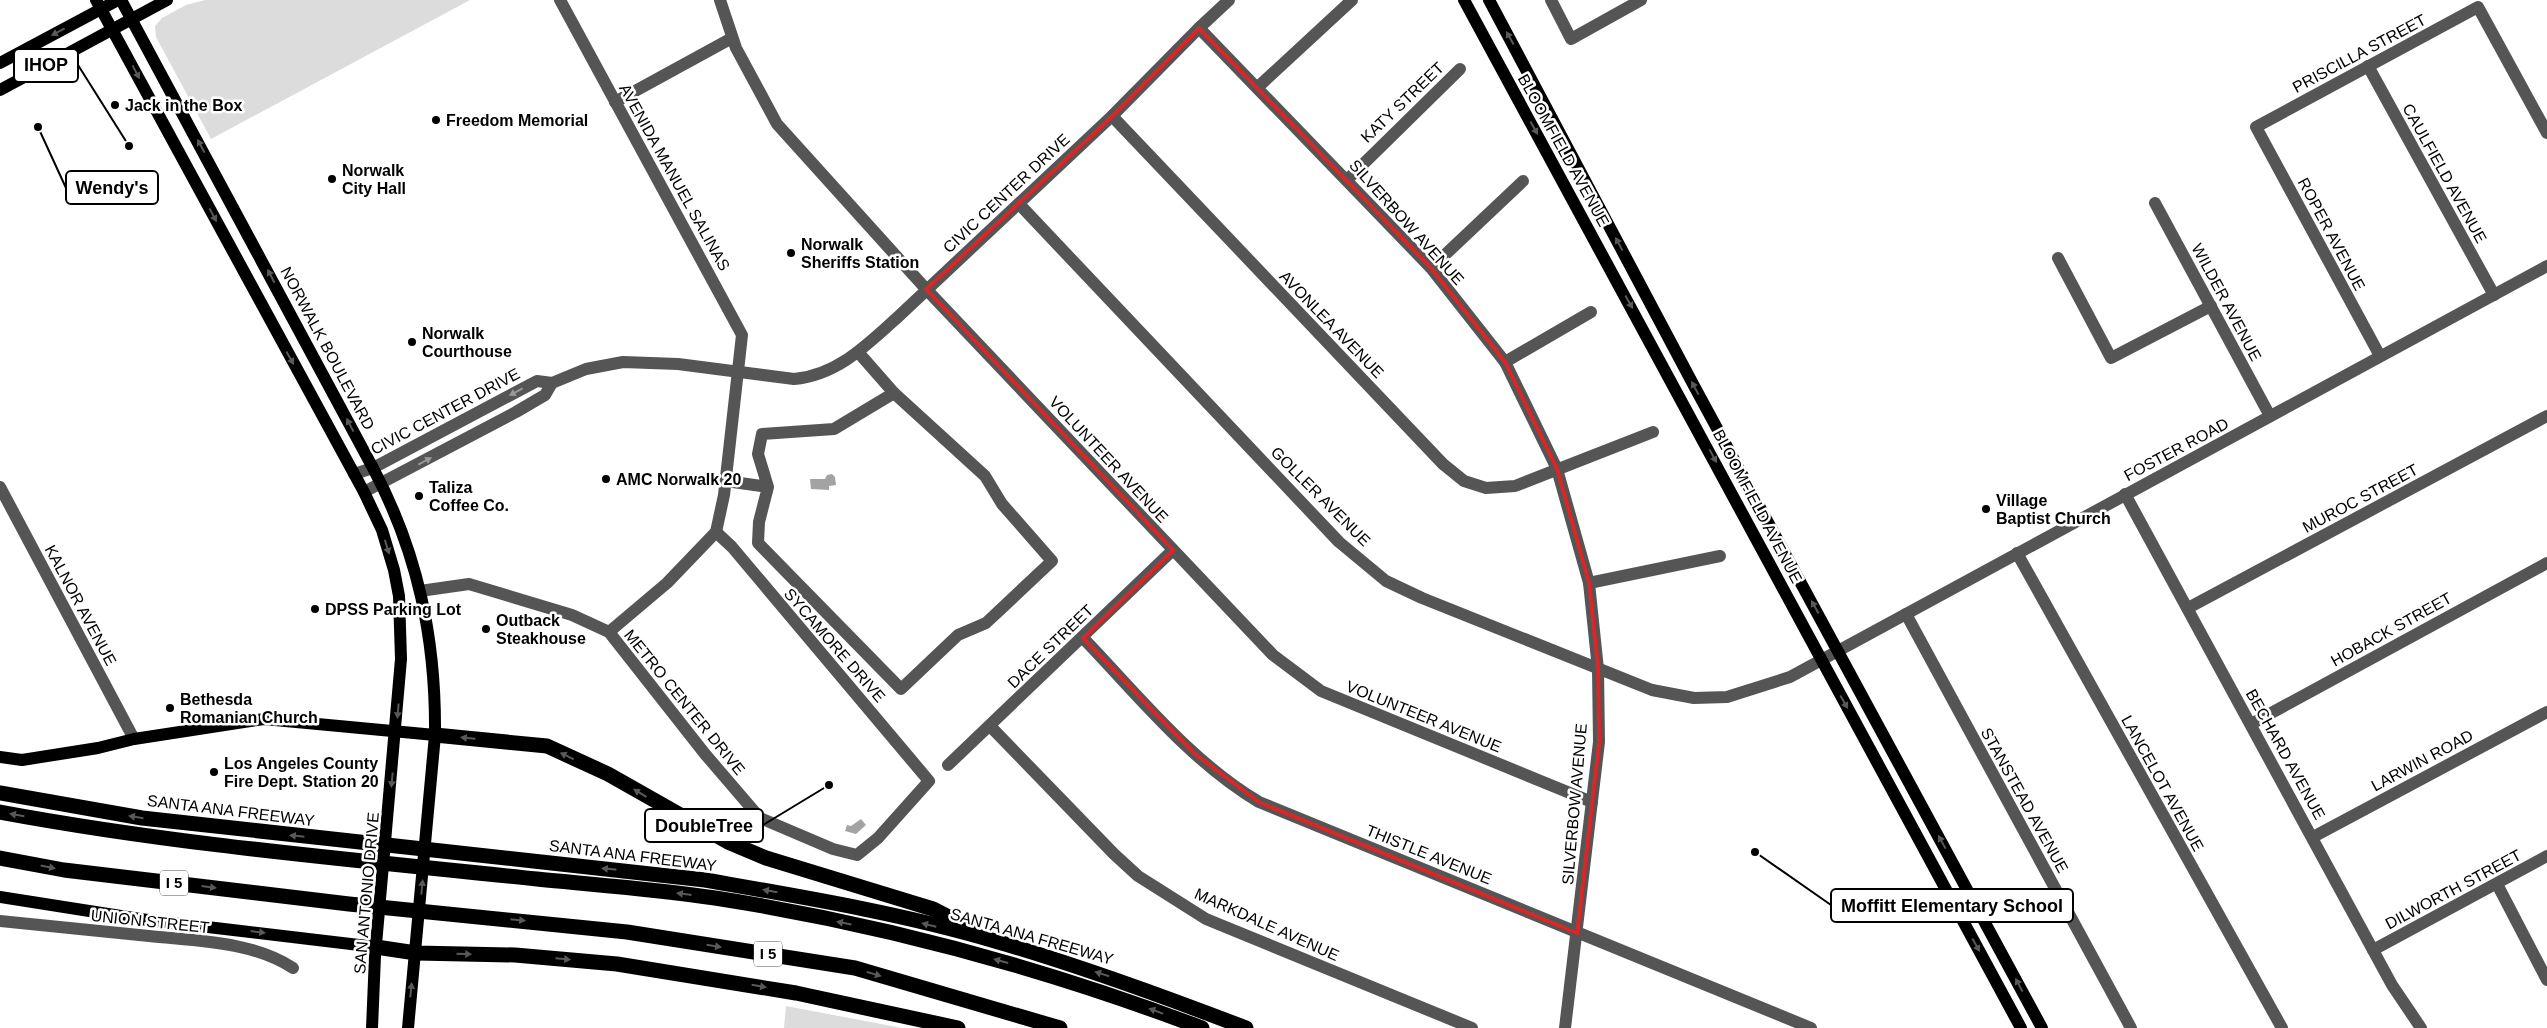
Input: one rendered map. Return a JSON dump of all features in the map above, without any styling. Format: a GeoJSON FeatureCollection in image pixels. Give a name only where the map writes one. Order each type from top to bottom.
{"type":"FeatureCollection","features":[{"type":"Feature","properties":{"kind":"highway"},"geometry":{"type":"LineString","coordinates":[[435,735],[547,746],[608,774],[728,842],[766,858],[933,909],[994,940]]}},
{"type":"Feature","properties":{"kind":"highway","name":"SANTA ANA FREEWAY"},"geometry":{"type":"LineString","coordinates":[[0,793],[142,818],[705,880],[880,912],[994,940],[1127,982],[1246,1028]]}},
{"type":"Feature","properties":{"kind":"highway"},"geometry":{"type":"LineString","coordinates":[[0,812],[114,831],[712,898],[895,933],[1033,969],[1202,1028]]}},
{"type":"Feature","properties":{"kind":"highway","name":"I 5"},"geometry":{"type":"LineString","coordinates":[[0,858],[64,870],[349,904],[627,932],[854,968],[1060,1028]]}},
{"type":"Feature","properties":{"kind":"highway"},"geometry":{"type":"LineString","coordinates":[[376,947],[416,953],[515,955],[617,964],[821,998],[958,1028]]}},
{"type":"Feature","properties":{"kind":"main road"},"geometry":{"type":"LineString","coordinates":[[0,63],[98,5],[120,0]]}},
{"type":"Feature","properties":{"kind":"main road","name":"NORWALK BOULEVARD"},"geometry":{"type":"LineString","coordinates":[[120,0],[382,484],[401,526],[420,590],[436,687],[435,735]]}},
{"type":"Feature","properties":{"kind":"main road"},"geometry":{"type":"LineString","coordinates":[[0,90],[167,0]]}},
{"type":"Feature","properties":{"kind":"main road","name":"BLOOMFIELD AVENUE"},"geometry":{"type":"LineString","coordinates":[[1465,0],[1692,417],[1820,660],[2021,1028]]}},
{"type":"Feature","properties":{"kind":"main road","name":"BLOOMFIELD AVENUE"},"geometry":{"type":"LineString","coordinates":[[1489,0],[1777,539],[2042,1028]]}},
{"type":"Feature","properties":{"kind":"main road"},"geometry":{"type":"LineString","coordinates":[[98,5],[364,492],[386,541],[399,596],[401,659],[396,731]]}},
{"type":"Feature","properties":{"kind":"main road"},"geometry":{"type":"LineString","coordinates":[[1511,86],[1530,76]]}},
{"type":"Feature","properties":{"kind":"main road"},"geometry":{"type":"LineString","coordinates":[[1692,417],[1707,408]]}},
{"type":"Feature","properties":{"kind":"main road"},"geometry":{"type":"LineString","coordinates":[[1761,547],[1777,539]]}},
{"type":"Feature","properties":{"kind":"main road"},"geometry":{"type":"LineString","coordinates":[[0,757],[22,760],[98,748],[134,739],[264,719],[435,735],[408,1028]]}},
{"type":"Feature","properties":{"kind":"main road","name":"SAN ANTONIO DRIVE"},"geometry":{"type":"LineString","coordinates":[[372,1028],[376,947],[396,731]]}},
{"type":"Feature","properties":{"kind":"main road"},"geometry":{"type":"LineString","coordinates":[[1880,769],[1897,760]]}},
{"type":"Feature","properties":{"kind":"main road"},"geometry":{"type":"LineString","coordinates":[[0,897],[140,919],[376,947]]}},
{"type":"Feature","properties":{"kind":"street","name":"AVENIDA MANUEL SALINAS"},"geometry":{"type":"LineString","coordinates":[[560,0],[740,331],[738,373],[726,481],[716,532]]}},
{"type":"Feature","properties":{"kind":"street","name":"VOLUNTEER AVENUE"},"geometry":{"type":"LineString","coordinates":[[720,0],[732,38],[777,124],[926,289],[1273,655],[1321,692],[1592,802]]}},
{"type":"Feature","properties":{"kind":"street","name":"CIVIC CENTER DRIVE"},"geometry":{"type":"LineString","coordinates":[[354,474],[373,468],[537,381],[552,383],[586,369],[623,362],[678,364],[789,379],[811,377],[830,370],[858,352],[1019,204],[1112,116],[1198,28],[1229,0]]}},
{"type":"Feature","properties":{"kind":"street"},"geometry":{"type":"LineString","coordinates":[[1258,87],[1352,0]]}},
{"type":"Feature","properties":{"kind":"street"},"geometry":{"type":"LineString","coordinates":[[1551,0],[1571,39],[1641,0]]}},
{"type":"Feature","properties":{"kind":"street","name":"PRISCILLA STREET"},"geometry":{"type":"LineString","coordinates":[[2256,127],[2478,7],[2547,133]]}},
{"type":"Feature","properties":{"kind":"street","name":"SILVERBOW AVENUE"},"geometry":{"type":"LineString","coordinates":[[1198,28],[1258,87],[1431,268],[1505,362],[1557,470],[1589,583],[1598,669],[1599,742],[1578,933],[1565,1028]]}},
{"type":"Feature","properties":{"kind":"street"},"geometry":{"type":"LineString","coordinates":[[616,102],[732,38]]}},
{"type":"Feature","properties":{"kind":"street","name":"CAULFIELD AVENUE"},"geometry":{"type":"LineString","coordinates":[[2368,66],[2494,295]]}},
{"type":"Feature","properties":{"kind":"street","name":"KATY STREET"},"geometry":{"type":"LineString","coordinates":[[1346,180],[1460,69]]}},
{"type":"Feature","properties":{"kind":"street","name":"AVONLEA AVENUE"},"geometry":{"type":"LineString","coordinates":[[1112,116],[1443,464],[1464,481],[1486,488],[1515,486],[1653,432]]}},
{"type":"Feature","properties":{"kind":"street","name":"ROPER AVENUE"},"geometry":{"type":"LineString","coordinates":[[2256,127],[2380,356]]}},
{"type":"Feature","properties":{"kind":"street"},"geometry":{"type":"LineString","coordinates":[[1431,268],[1523,181]]}},
{"type":"Feature","properties":{"kind":"street","name":"WILDER AVENUE"},"geometry":{"type":"LineString","coordinates":[[2155,203],[2270,416]]}},
{"type":"Feature","properties":{"kind":"street","name":"GOLLER AVENUE"},"geometry":{"type":"LineString","coordinates":[[1019,204],[1339,542],[1386,581],[1422,598],[1652,690],[1694,698],[1727,697],[1790,677],[1820,660]]}},
{"type":"Feature","properties":{"kind":"street"},"geometry":{"type":"LineString","coordinates":[[2058,258],[2111,358],[2211,306]]}},
{"type":"Feature","properties":{"kind":"street","name":"FOSTER ROAD"},"geometry":{"type":"LineString","coordinates":[[1820,660],[2547,266]]}},
{"type":"Feature","properties":{"kind":"street"},"geometry":{"type":"LineString","coordinates":[[1505,362],[1591,312]]}},
{"type":"Feature","properties":{"kind":"street"},"geometry":{"type":"LineString","coordinates":[[858,352],[894,393],[985,476],[1002,504],[1052,561],[986,623],[958,635],[901,689],[758,543],[759,522],[768,487],[758,454],[762,434],[834,429],[894,393]]}},
{"type":"Feature","properties":{"kind":"street","name":"CIVIC CENTER DRIVE"},"geometry":{"type":"LineString","coordinates":[[364,492],[523,408],[544,395],[552,383]]}},
{"type":"Feature","properties":{"kind":"street","name":"MUROC STREET"},"geometry":{"type":"LineString","coordinates":[[2188,608],[2547,416]]}},
{"type":"Feature","properties":{"kind":"street"},"geometry":{"type":"LineString","coordinates":[[726,481],[768,487]]}},
{"type":"Feature","properties":{"kind":"street","name":"KALNOR AVENUE"},"geometry":{"type":"LineString","coordinates":[[0,487],[134,739]]}},
{"type":"Feature","properties":{"kind":"street","name":"BECHARD AVENUE"},"geometry":{"type":"LineString","coordinates":[[2125,494],[2392,985],[2421,1028]]}},
{"type":"Feature","properties":{"kind":"street"},"geometry":{"type":"LineString","coordinates":[[609,632],[667,583],[716,532]]}},
{"type":"Feature","properties":{"kind":"street","name":"SYCAMORE DRIVE"},"geometry":{"type":"LineString","coordinates":[[716,532],[732,547],[929,781],[878,838]]}},
{"type":"Feature","properties":{"kind":"street","name":"DACE STREET"},"geometry":{"type":"LineString","coordinates":[[948,765],[1173,550]]}},
{"type":"Feature","properties":{"kind":"street","name":"LANCELOT AVENUE"},"geometry":{"type":"LineString","coordinates":[[2017,553],[2282,1028]]}},
{"type":"Feature","properties":{"kind":"street"},"geometry":{"type":"LineString","coordinates":[[1589,583],[1720,556]]}},
{"type":"Feature","properties":{"kind":"street","name":"HOBACK STREET"},"geometry":{"type":"LineString","coordinates":[[2251,724],[2547,563]]}},
{"type":"Feature","properties":{"kind":"street","name":"METRO CENTER DRIVE"},"geometry":{"type":"LineString","coordinates":[[420,590],[469,584],[572,616],[609,632],[705,754],[760,818],[833,849],[857,855],[878,838]]}},
{"type":"Feature","properties":{"kind":"street","name":"STANSTEAD AVENUE"},"geometry":{"type":"LineString","coordinates":[[1906,614],[2131,1028]]}},
{"type":"Feature","properties":{"kind":"street","name":"THISTLE AVENUE"},"geometry":{"type":"LineString","coordinates":[[1083,638],[1194,753],[1238,789],[1260,802],[1811,1028]]}},
{"type":"Feature","properties":{"kind":"street","name":"LARWIN ROAD"},"geometry":{"type":"LineString","coordinates":[[2313,837],[2547,712]]}},
{"type":"Feature","properties":{"kind":"street","name":"MARKDALE AVENUE"},"geometry":{"type":"LineString","coordinates":[[990,726],[1114,854],[1138,876],[1167,896],[1206,919],[1472,1028]]}},
{"type":"Feature","properties":{"kind":"street","name":"DILWORTH STREET"},"geometry":{"type":"LineString","coordinates":[[2374,950],[2547,856]]}},
{"type":"Feature","properties":{"kind":"street"},"geometry":{"type":"LineString","coordinates":[[2497,884],[2547,980]]}},
{"type":"Feature","properties":{"kind":"street","name":"UNION STREET"},"geometry":{"type":"LineString","coordinates":[[0,921],[232,947],[261,952],[279,958],[293,968]]}},
{"type":"Feature","properties":{"kind":"highlighted area"},"geometry":{"type":"Polygon","coordinates":[[[1199,28],[1431,268],[1505,362],[1557,469],[1589,583],[1598,669],[1599,742],[1577,933],[1259,802],[1194,753],[1083,638],[1173,550],[926,289],[1112,116],[1199,28]]]}},
{"type":"Feature","properties":{"kind":"shaded area"},"geometry":{"type":"Polygon","coordinates":[[[205,0],[470,0],[211,139],[156,37],[155,26],[162,18],[186,5],[205,0]]]}},
{"type":"Feature","properties":{"kind":"shaded area"},"geometry":{"type":"Polygon","coordinates":[[[832,474],[835,477],[836,485],[829,486],[829,490],[811,489],[810,479],[825,479],[827,475],[832,474]]]}},
{"type":"Feature","properties":{"kind":"shaded area"},"geometry":{"type":"Polygon","coordinates":[[[861,819],[866,825],[856,834],[845,831],[847,825],[851,826],[861,819]]]}},
{"type":"Feature","properties":{"kind":"shaded area"},"geometry":{"type":"Polygon","coordinates":[[[786,1006],[902,1028],[784,1028],[786,1006]]]}},
{"type":"Feature","properties":{"kind":"place","name":"Jack in the Box"},"geometry":{"type":"Point","coordinates":[115,105]}},
{"type":"Feature","properties":{"kind":"place","name":"Freedom Memorial"},"geometry":{"type":"Point","coordinates":[436,120]}},
{"type":"Feature","properties":{"kind":"place","name":"Wendy's"},"geometry":{"type":"Point","coordinates":[38,127]}},
{"type":"Feature","properties":{"kind":"place","name":"IHOP"},"geometry":{"type":"Point","coordinates":[129,146]}},
{"type":"Feature","properties":{"kind":"place","name":"Norwalk City Hall"},"geometry":{"type":"Point","coordinates":[332,179]}},
{"type":"Feature","properties":{"kind":"place","name":"Norwalk Sheriffs Station"},"geometry":{"type":"Point","coordinates":[791,253]}},
{"type":"Feature","properties":{"kind":"place","name":"Norwalk Courthouse"},"geometry":{"type":"Point","coordinates":[412,342]}},
{"type":"Feature","properties":{"kind":"place","name":"AMC Norwalk 20"},"geometry":{"type":"Point","coordinates":[606,479]}},
{"type":"Feature","properties":{"kind":"place","name":"Taliza Coffee Co."},"geometry":{"type":"Point","coordinates":[419,496]}},
{"type":"Feature","properties":{"kind":"place","name":"Village Baptist Church"},"geometry":{"type":"Point","coordinates":[1986,509]}},
{"type":"Feature","properties":{"kind":"place","name":"DPSS Parking Lot"},"geometry":{"type":"Point","coordinates":[315,609]}},
{"type":"Feature","properties":{"kind":"place","name":"Outback Steakhouse"},"geometry":{"type":"Point","coordinates":[486,629]}},
{"type":"Feature","properties":{"kind":"place","name":"Bethesda Romanian Church"},"geometry":{"type":"Point","coordinates":[170,708]}},
{"type":"Feature","properties":{"kind":"place","name":"Los Angeles County Fire Dept. Station 20"},"geometry":{"type":"Point","coordinates":[214,772]}},
{"type":"Feature","properties":{"kind":"place","name":"DoubleTree"},"geometry":{"type":"Point","coordinates":[829,785]}},
{"type":"Feature","properties":{"kind":"place","name":"Moffitt Elementary School"},"geometry":{"type":"Point","coordinates":[1755,852]}}]}
